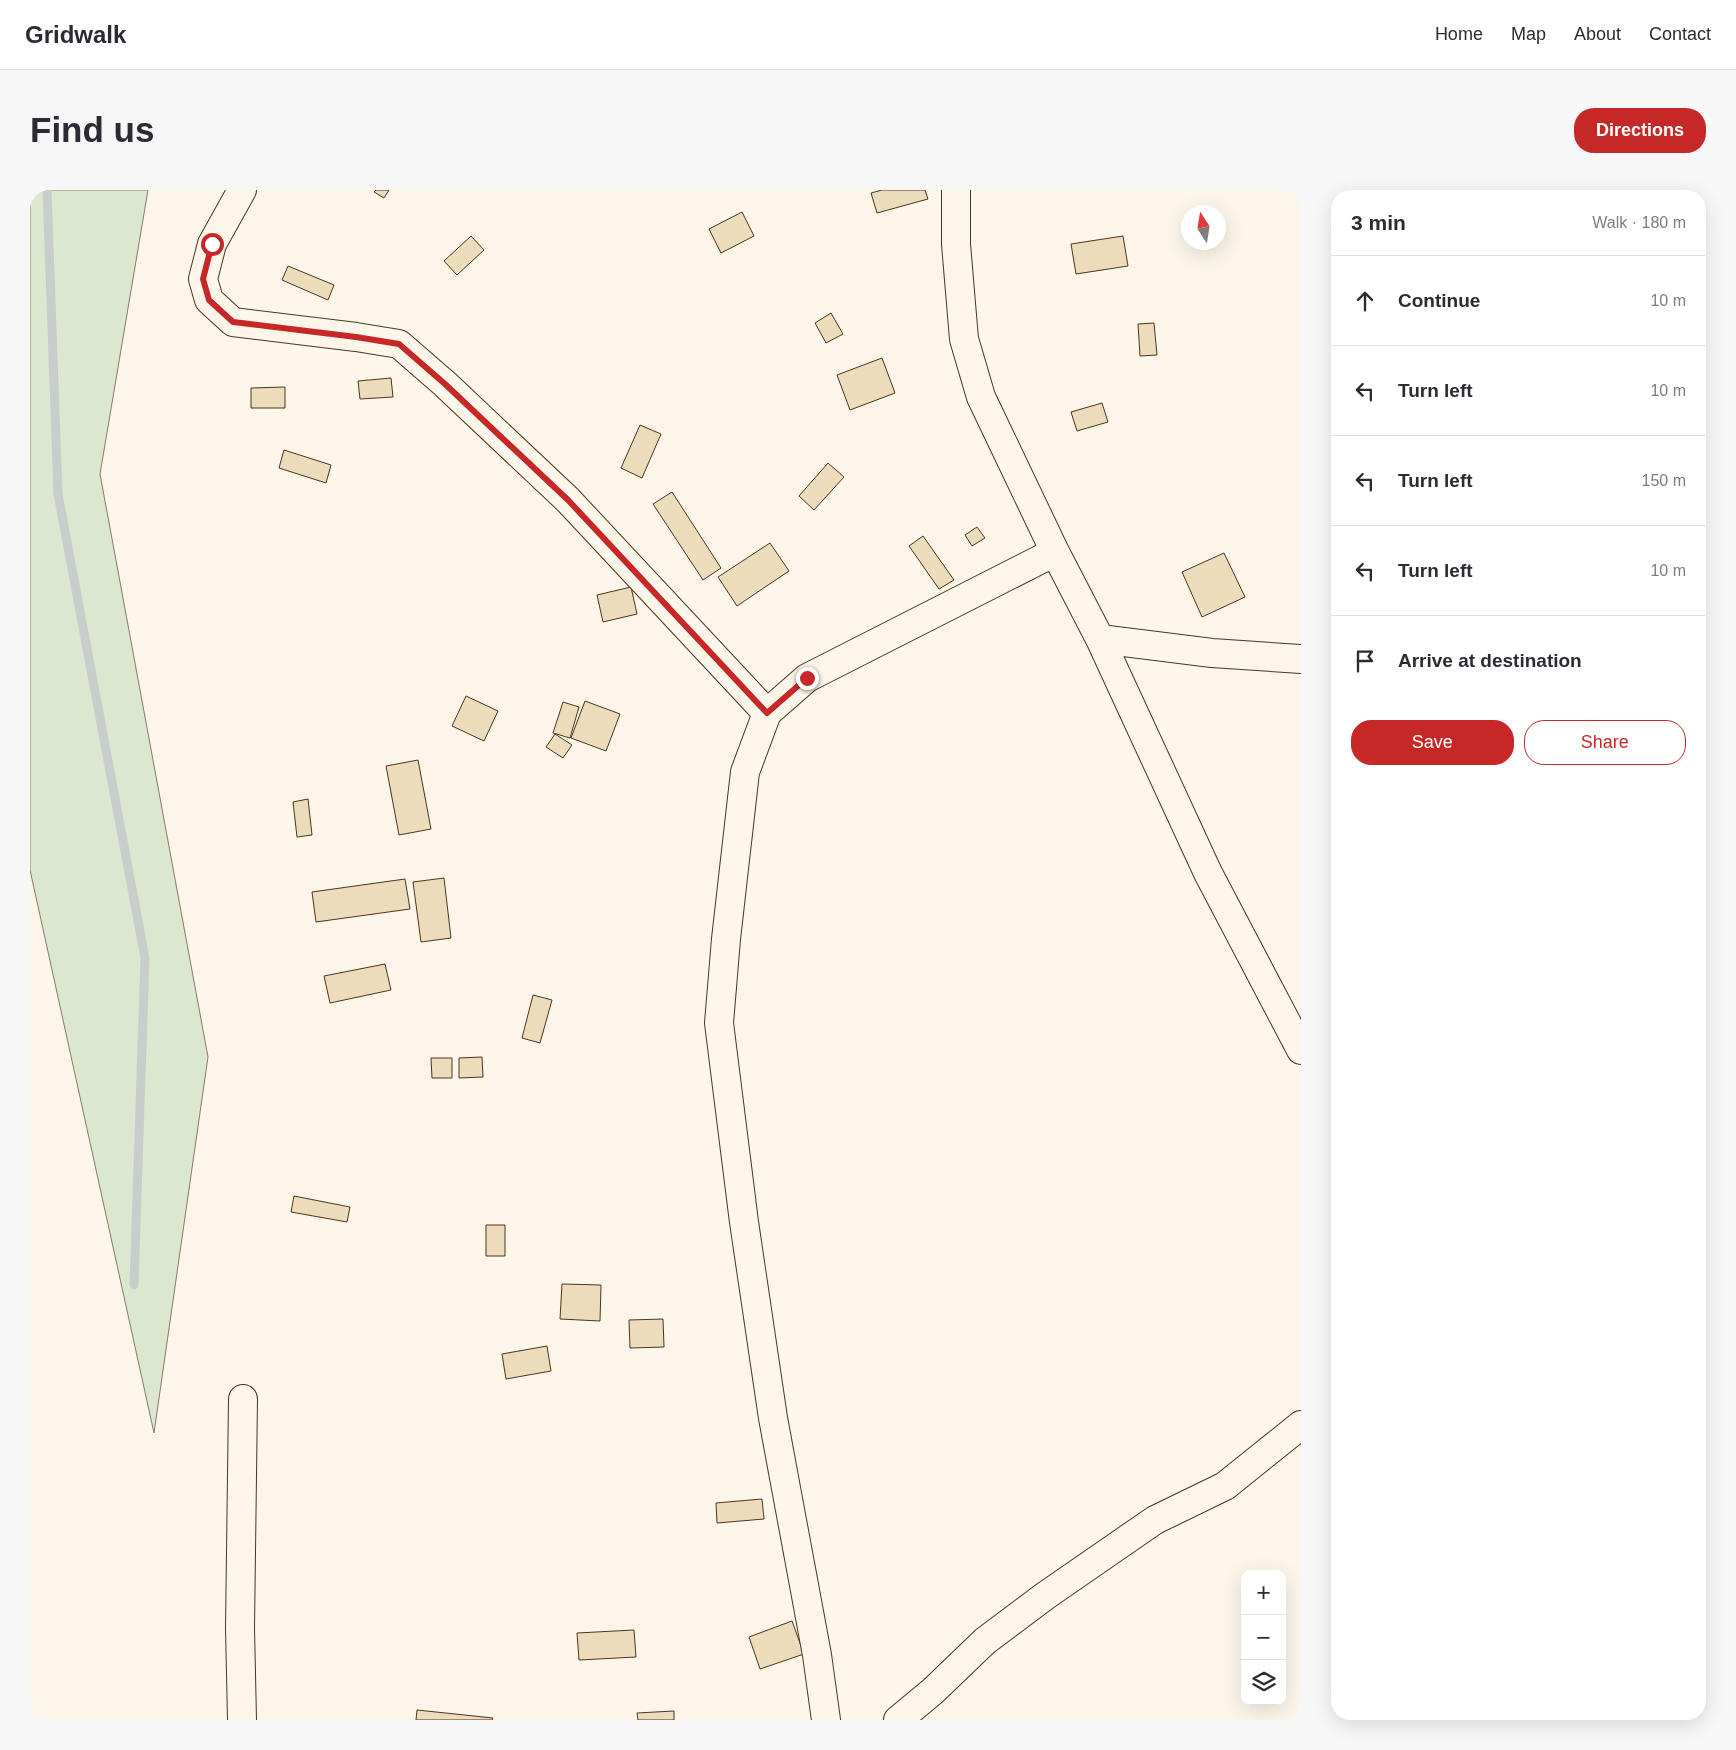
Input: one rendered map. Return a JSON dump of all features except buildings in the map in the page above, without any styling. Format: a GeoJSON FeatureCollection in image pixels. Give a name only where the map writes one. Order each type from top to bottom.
{"type":"FeatureCollection","features":[{"type":"Feature","properties":{"kind":"street"},"geometry":{"type":"LineString","coordinates":[[242,190],[212,244],[203,279],[209,300],[233,322],[399,344],[445,384],[568,500],[767,713]]}},
{"type":"Feature","properties":{"kind":"street"},"geometry":{"type":"LineString","coordinates":[[956,190],[956,244],[964,339],[981,397],[1055,552],[1100,639],[1208,873],[1301,1050]]}},
{"type":"Feature","properties":{"kind":"street"},"geometry":{"type":"LineString","coordinates":[[826,1720],[817,1655],[773,1418],[744,1222],[719,1023],[726,939],[745,772],[767,713],[807,678],[1055,552]]}},
{"type":"Feature","properties":{"kind":"street"},"geometry":{"type":"LineString","coordinates":[[1100,639],[1212,653],[1301,660]]}},
{"type":"Feature","properties":{"kind":"street"},"geometry":{"type":"LineString","coordinates":[[242,1720],[240,1618],[243,1399]]}},
{"type":"Feature","properties":{"kind":"street"},"geometry":{"type":"LineString","coordinates":[[898,1720],[933,1691],[985,1642],[1045,1596],[1155,1520],[1225,1486],[1301,1425]]}},
{"type":"Feature","properties":{"kind":"green space"},"geometry":{"type":"Polygon","coordinates":[[[30,190],[148,190],[100,474],[208,1057],[154,1433],[30,870],[30,190]]]}},
{"type":"Feature","properties":{"kind":"waterway"},"geometry":{"type":"LineString","coordinates":[[47,190],[58,494],[145,958],[134,1285]]}},
{"type":"Feature","properties":{"kind":"route"},"geometry":{"type":"LineString","coordinates":[[212,244],[203,279],[209,300],[233,322],[399,344],[445,384],[568,500],[767,713],[807,678]]}}]}
